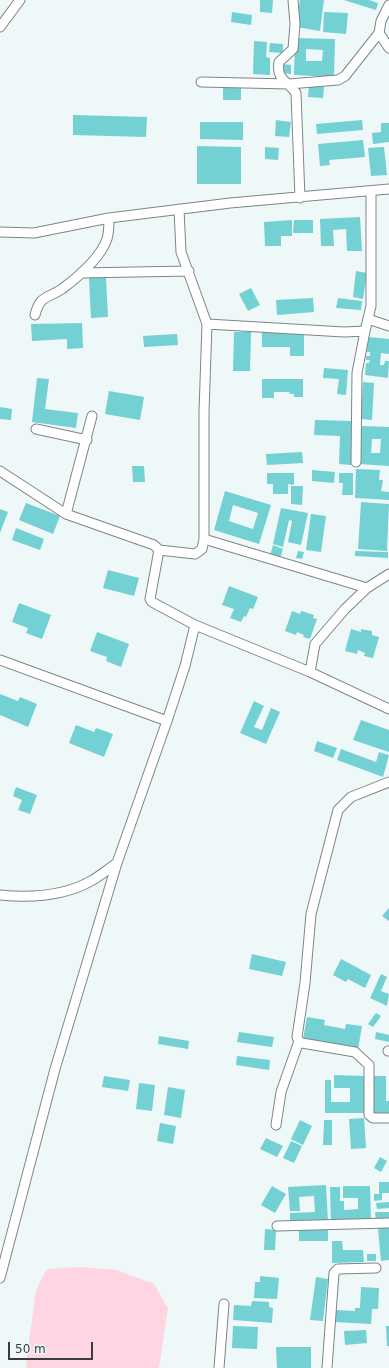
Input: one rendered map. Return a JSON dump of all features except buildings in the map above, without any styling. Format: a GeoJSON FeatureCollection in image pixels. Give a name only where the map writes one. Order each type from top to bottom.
{"type":"FeatureCollection","features":[{"type":"Feature","properties":{"kind":"street"},"geometry":{"type":"LineString","coordinates":[[0,27],[20,0]]}},
{"type":"Feature","properties":{"kind":"street"},"geometry":{"type":"LineString","coordinates":[[293,0],[295,24],[293,49],[279,62],[278,67],[281,80],[289,84],[296,93],[300,198]]}},
{"type":"Feature","properties":{"kind":"street"},"geometry":{"type":"LineString","coordinates":[[201,82],[289,84],[338,80],[345,76],[379,33],[381,21],[389,5]]}},
{"type":"Feature","properties":{"kind":"street"},"geometry":{"type":"LineString","coordinates":[[379,33],[389,48]]}},
{"type":"Feature","properties":{"kind":"street"},"geometry":{"type":"LineString","coordinates":[[0,232],[34,233],[110,218],[179,209],[230,203],[371,192],[389,189]]}},
{"type":"Feature","properties":{"kind":"street"},"geometry":{"type":"LineString","coordinates":[[356,462],[357,373],[361,344],[371,306],[371,192]]}},
{"type":"Feature","properties":{"kind":"street"},"geometry":{"type":"LineString","coordinates":[[0,471],[66,514],[154,545],[159,550],[195,554],[202,549],[204,539],[204,412],[207,324],[181,252],[179,209]]}},
{"type":"Feature","properties":{"kind":"street"},"geometry":{"type":"LineString","coordinates":[[35,315],[41,299],[60,290],[81,273],[102,248],[107,238],[110,218]]}},
{"type":"Feature","properties":{"kind":"street"},"geometry":{"type":"LineString","coordinates":[[81,273],[188,271]]}},
{"type":"Feature","properties":{"kind":"street"},"geometry":{"type":"LineString","coordinates":[[368,319],[389,326]]}},
{"type":"Feature","properties":{"kind":"street"},"geometry":{"type":"LineString","coordinates":[[207,324],[344,332],[365,331]]}},
{"type":"Feature","properties":{"kind":"street"},"geometry":{"type":"LineString","coordinates":[[66,514],[87,440],[92,416]]}},
{"type":"Feature","properties":{"kind":"street"},"geometry":{"type":"LineString","coordinates":[[36,429],[87,440]]}},
{"type":"Feature","properties":{"kind":"street"},"geometry":{"type":"LineString","coordinates":[[204,539],[367,588]]}},
{"type":"Feature","properties":{"kind":"street"},"geometry":{"type":"LineString","coordinates":[[159,550],[150,599],[157,605],[195,625],[310,672],[389,709]]}},
{"type":"Feature","properties":{"kind":"street"},"geometry":{"type":"LineString","coordinates":[[310,672],[315,644],[345,609],[367,588],[389,574]]}},
{"type":"Feature","properties":{"kind":"street"},"geometry":{"type":"LineString","coordinates":[[0,1278],[55,1069],[116,863],[167,721],[185,666],[195,625]]}},
{"type":"Feature","properties":{"kind":"street"},"geometry":{"type":"LineString","coordinates":[[0,660],[167,721]]}},
{"type":"Feature","properties":{"kind":"street"},"geometry":{"type":"LineString","coordinates":[[276,1125],[281,1092],[299,1041],[297,1037],[305,983],[311,914],[338,810],[351,797],[389,782]]}},
{"type":"Feature","properties":{"kind":"street"},"geometry":{"type":"LineString","coordinates":[[0,895],[14,896],[51,894],[72,889],[91,881],[116,863]]}},
{"type":"Feature","properties":{"kind":"street"},"geometry":{"type":"LineString","coordinates":[[299,1041],[302,1043],[355,1052],[361,1056],[369,1065],[369,1115],[373,1118],[389,1118]]}},
{"type":"Feature","properties":{"kind":"street"},"geometry":{"type":"LineString","coordinates":[[277,1226],[389,1224]]}},
{"type":"Feature","properties":{"kind":"street"},"geometry":{"type":"LineString","coordinates":[[327,1368],[334,1273],[338,1269],[376,1268]]}},
{"type":"Feature","properties":{"kind":"street"},"geometry":{"type":"LineString","coordinates":[[219,1368],[224,1304]]}},
{"type":"Feature","properties":{"kind":"shaded area"},"geometry":{"type":"Polygon","coordinates":[[[79,1267],[117,1270],[154,1284],[168,1308],[159,1368],[27,1368],[26,1364],[36,1290],[47,1269],[79,1267]]]}}]}
